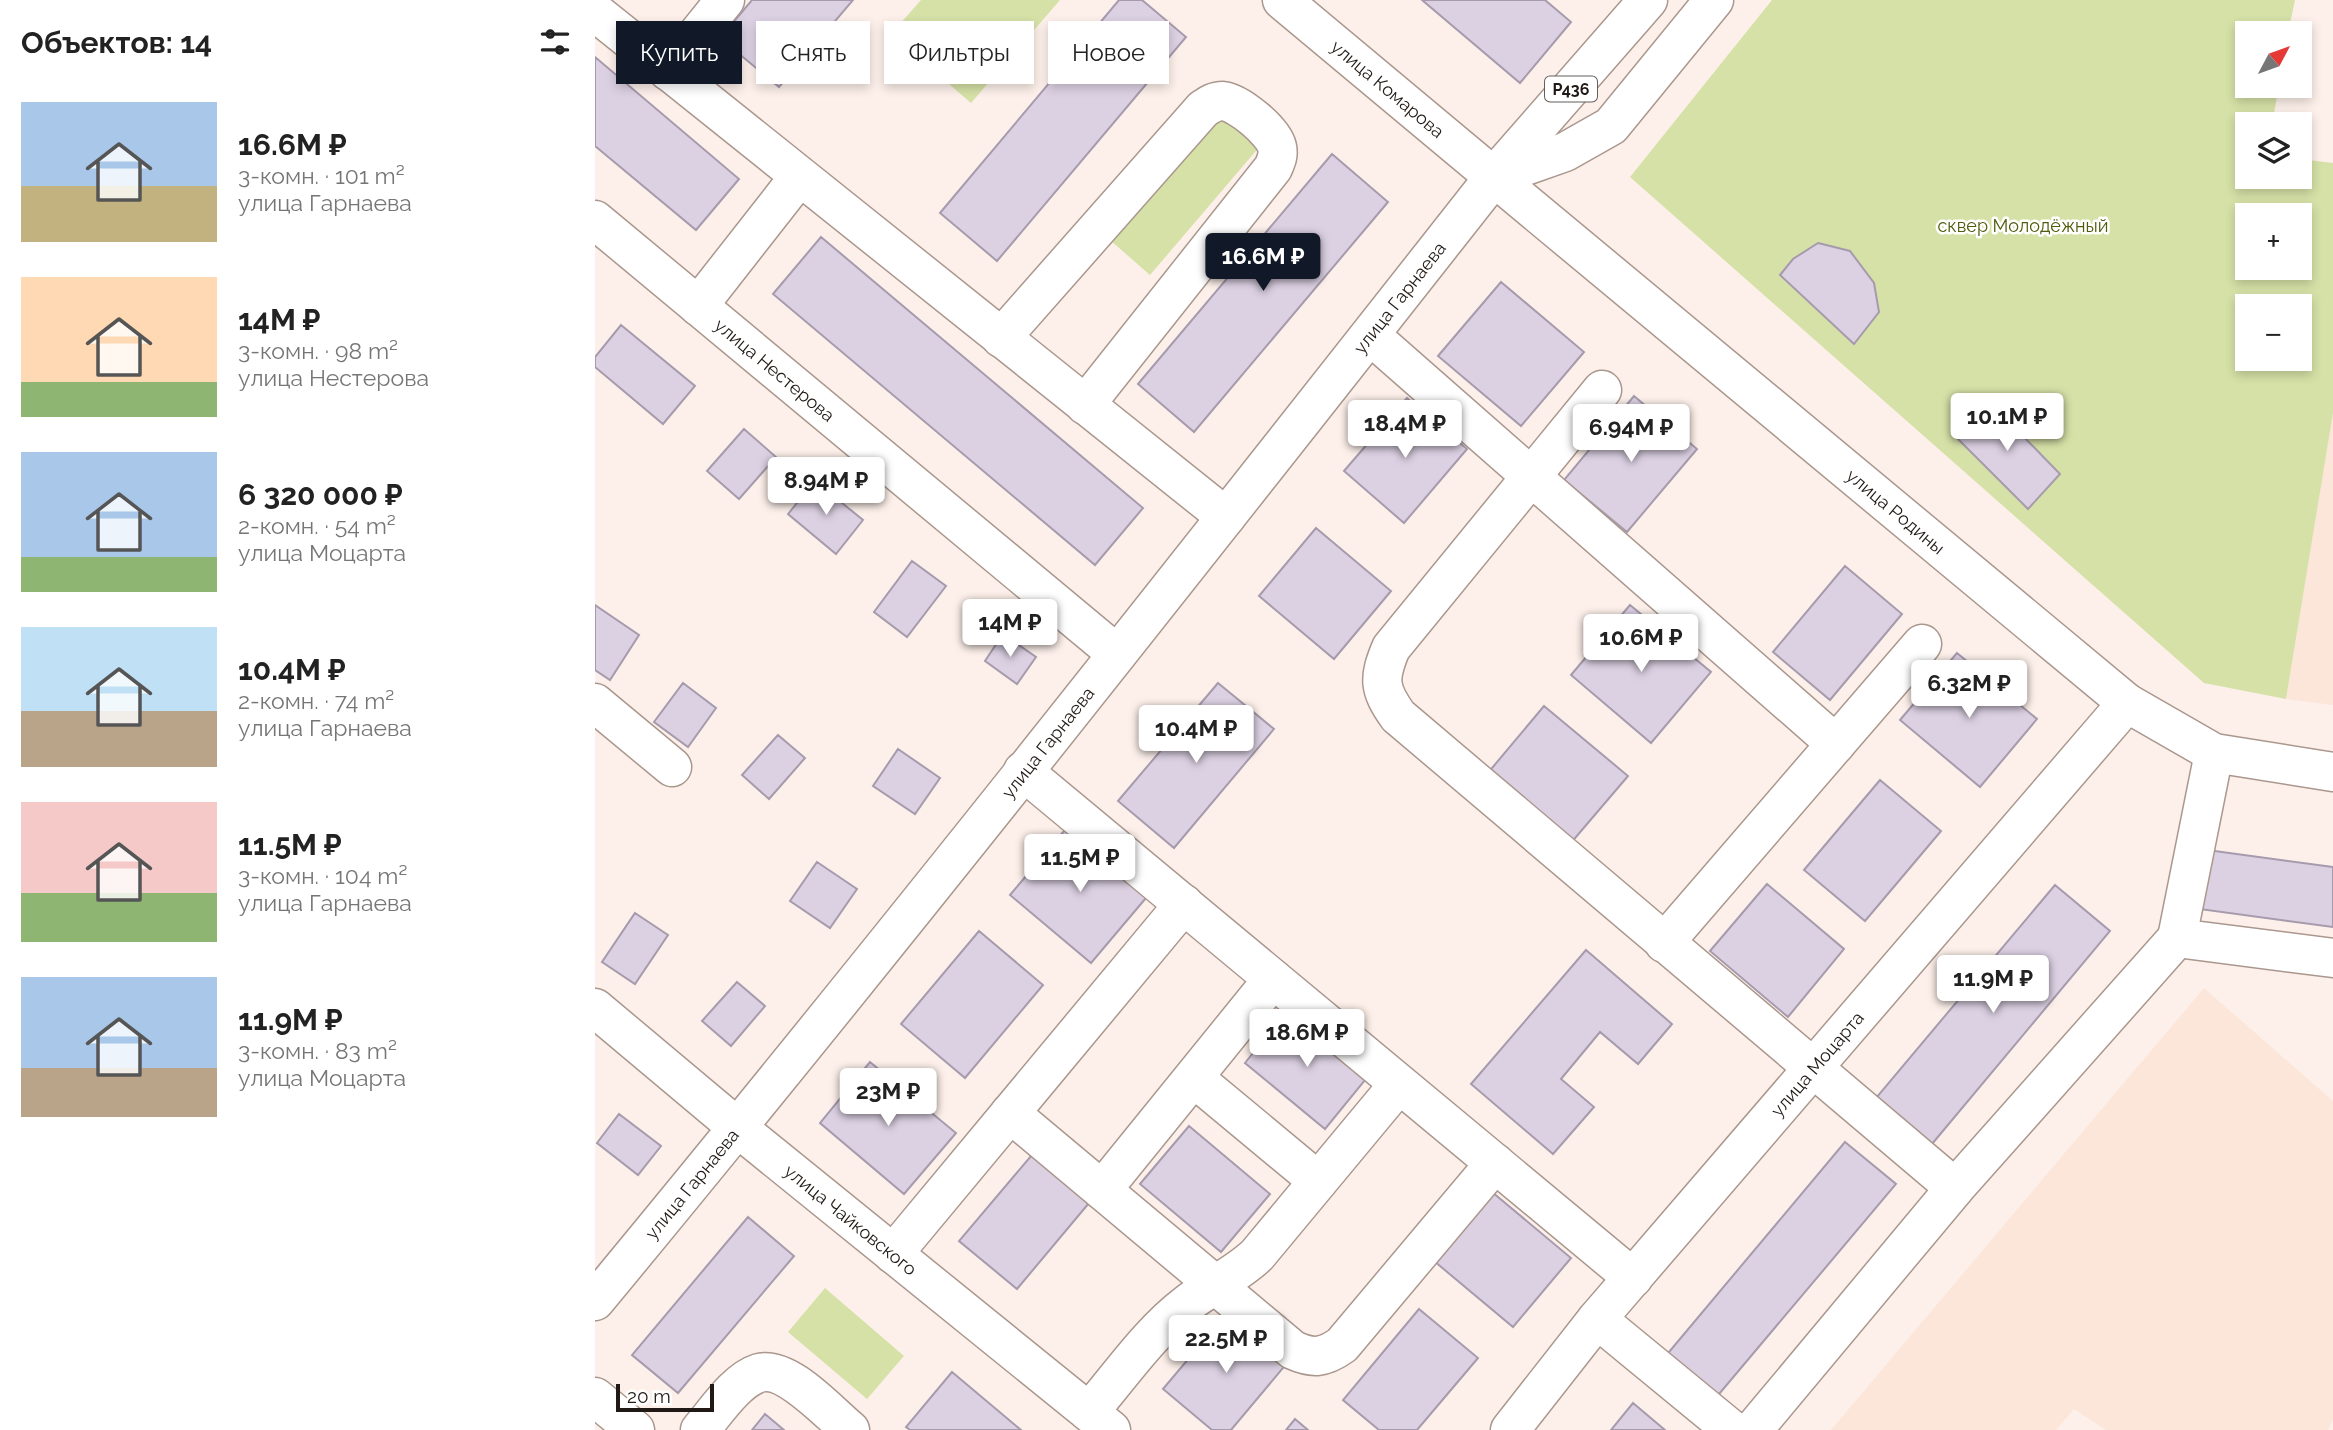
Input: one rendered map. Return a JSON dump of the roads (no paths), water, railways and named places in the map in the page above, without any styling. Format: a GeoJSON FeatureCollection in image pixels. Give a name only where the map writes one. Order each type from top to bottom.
{"type":"FeatureCollection","features":[{"type":"Feature","properties":{"kind":"street"},"geometry":{"type":"LineString","coordinates":[[708,21],[725,0]]}},
{"type":"Feature","properties":{"kind":"street","name":"улица Комарова"},"geometry":{"type":"LineString","coordinates":[[1282,0],[1494,177]]}},
{"type":"Feature","properties":{"kind":"street","name":"улица Гарнаева"},"geometry":{"type":"LineString","coordinates":[[595,1301],[738,1128],[1118,654],[1494,177],[1648,0]]}},
{"type":"Feature","properties":{"kind":"street"},"geometry":{"type":"LineString","coordinates":[[1494,177],[1565,152],[1611,126],[1714,0]]}},
{"type":"Feature","properties":{"kind":"street"},"geometry":{"type":"LineString","coordinates":[[684,84],[1226,517]]}},
{"type":"Feature","properties":{"kind":"street"},"geometry":{"type":"LineString","coordinates":[[1001,338],[1203,109],[1213,102],[1225,101],[1237,107],[1269,134],[1276,144],[1278,157],[1273,168],[1085,405]]}},
{"type":"Feature","properties":{"kind":"street"},"geometry":{"type":"LineString","coordinates":[[698,306],[799,177]]}},
{"type":"Feature","properties":{"kind":"street","name":"улица Родины"},"geometry":{"type":"LineString","coordinates":[[1494,177],[2127,703],[2214,753],[2333,772]]}},
{"type":"Feature","properties":{"kind":"street","name":"улица Нестерова"},"geometry":{"type":"LineString","coordinates":[[595,220],[1118,654]]}},
{"type":"Feature","properties":{"kind":"street"},"geometry":{"type":"LineString","coordinates":[[1370,335],[1836,744]]}},
{"type":"Feature","properties":{"kind":"street"},"geometry":{"type":"LineString","coordinates":[[1602,390],[1391,648],[1381,671],[1384,696],[1398,716],[1955,1188]]}},
{"type":"Feature","properties":{"kind":"street"},"geometry":{"type":"LineString","coordinates":[[1664,943],[1921,644]]}},
{"type":"Feature","properties":{"kind":"street","name":"улица Моцарта"},"geometry":{"type":"LineString","coordinates":[[1510,1430],[1597,1320],[2127,703]]}},
{"type":"Feature","properties":{"kind":"street"},"geometry":{"type":"LineString","coordinates":[[596,706],[672,767]]}},
{"type":"Feature","properties":{"kind":"street"},"geometry":{"type":"LineString","coordinates":[[1753,1430],[1955,1188],[2177,938],[2214,753]]}},
{"type":"Feature","properties":{"kind":"street"},"geometry":{"type":"LineString","coordinates":[[1023,771],[1633,1278]]}},
{"type":"Feature","properties":{"kind":"street"},"geometry":{"type":"LineString","coordinates":[[893,1254],[1184,904]]}},
{"type":"Feature","properties":{"kind":"street"},"geometry":{"type":"LineString","coordinates":[[2177,938],[2333,958]]}},
{"type":"Feature","properties":{"kind":"street"},"geometry":{"type":"LineString","coordinates":[[1102,1190],[1273,979]]}},
{"type":"Feature","properties":{"kind":"street","name":"улица Чайковского"},"geometry":{"type":"LineString","coordinates":[[595,1008],[738,1128],[1100,1421]]}},
{"type":"Feature","properties":{"kind":"street"},"geometry":{"type":"LineString","coordinates":[[1193,1077],[1318,1181]]}},
{"type":"Feature","properties":{"kind":"street"},"geometry":{"type":"LineString","coordinates":[[1100,1421],[1163,1324],[1188,1303],[1257,1255],[1399,1084]]}},
{"type":"Feature","properties":{"kind":"street"},"geometry":{"type":"LineString","coordinates":[[1010,1113],[1293,1350],[1309,1357],[1328,1355],[1342,1345],[1495,1163]]}},
{"type":"Feature","properties":{"kind":"street"},"geometry":{"type":"LineString","coordinates":[[1597,1320],[1732,1430]]}},
{"type":"Feature","properties":{"kind":"street"},"geometry":{"type":"LineString","coordinates":[[699,1430],[743,1383],[758,1373],[776,1372],[791,1380],[850,1430]]}},
{"type":"Feature","properties":{"kind":"street"},"geometry":{"type":"LineString","coordinates":[[595,1397],[635,1430]]}},
{"type":"Feature","properties":{"kind":"park label","name":"сквер Молодёжный"},"geometry":{"type":"Point","coordinates":[2023,225]}}]}
